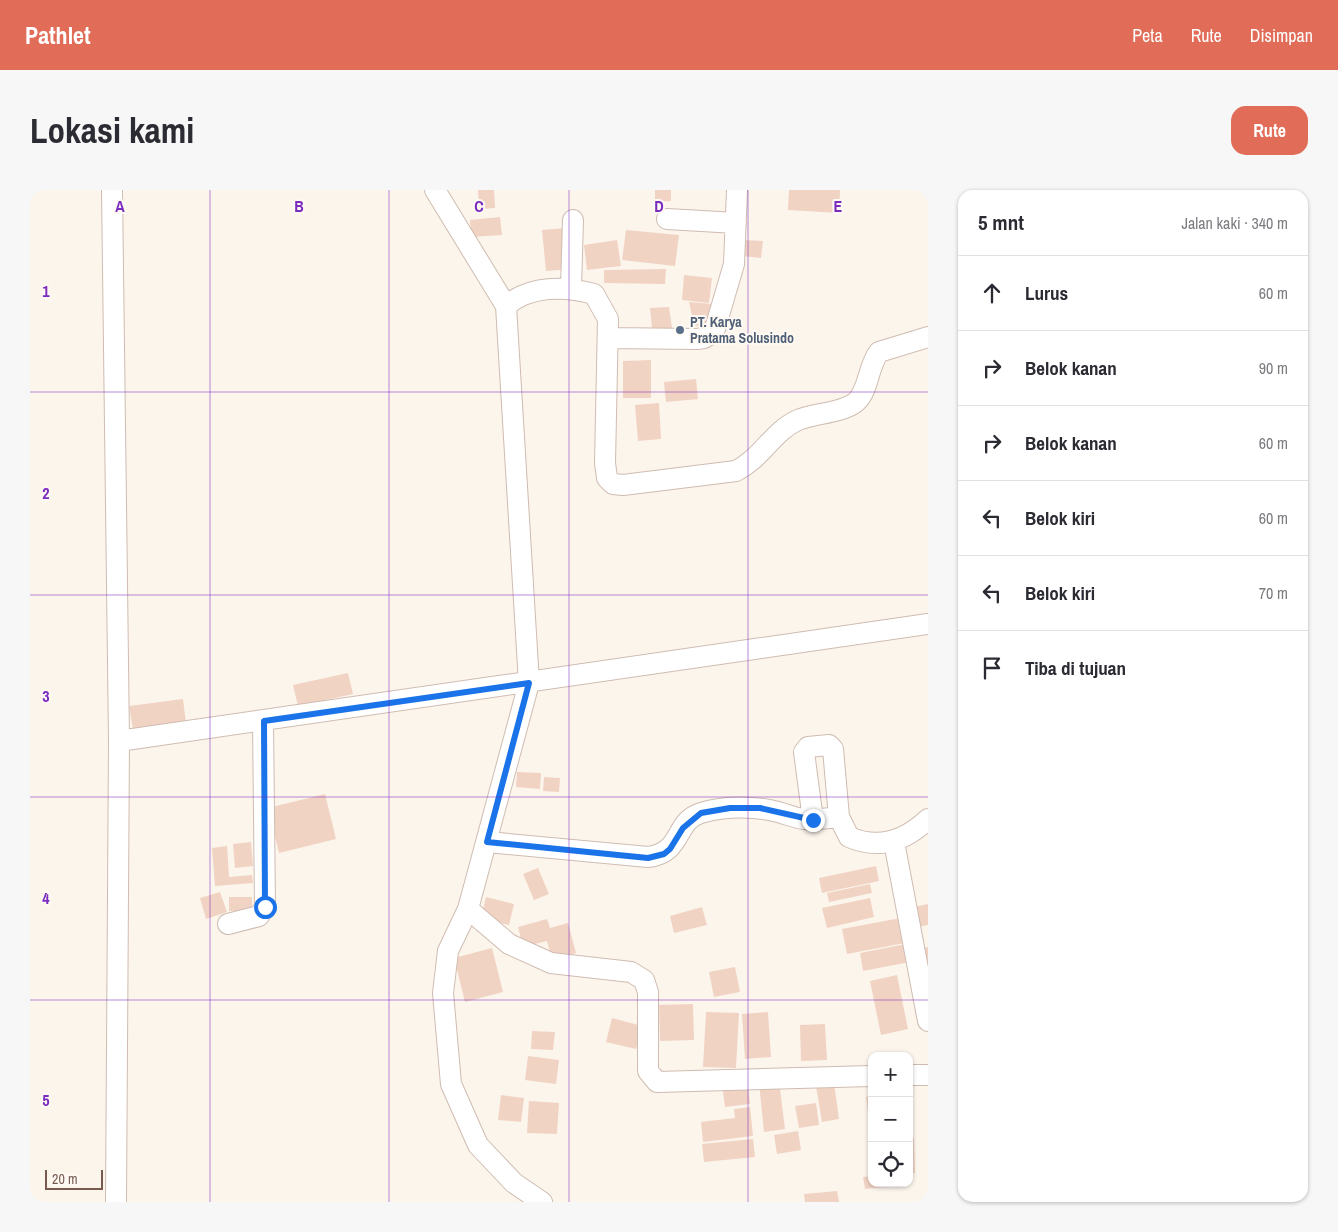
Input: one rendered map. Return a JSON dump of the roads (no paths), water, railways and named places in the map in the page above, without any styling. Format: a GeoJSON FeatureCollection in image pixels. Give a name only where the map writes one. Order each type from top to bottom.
{"type":"FeatureCollection","features":[{"type":"Feature","properties":{"kind":"street"},"geometry":{"type":"LineString","coordinates":[[112,190],[118,741],[116,1202]]}},
{"type":"Feature","properties":{"kind":"street"},"geometry":{"type":"LineString","coordinates":[[435,190],[506,306],[529,683],[468,909],[448,951],[443,994],[451,1084],[478,1145],[514,1183],[542,1202]]}},
{"type":"Feature","properties":{"kind":"street"},"geometry":{"type":"LineString","coordinates":[[609,338],[697,339],[710,336],[717,326],[734,264],[737,190]]}},
{"type":"Feature","properties":{"kind":"street"},"geometry":{"type":"LineString","coordinates":[[571,288],[572,220]]}},
{"type":"Feature","properties":{"kind":"street"},"geometry":{"type":"LineString","coordinates":[[668,220],[736,223]]}},
{"type":"Feature","properties":{"kind":"street"},"geometry":{"type":"LineString","coordinates":[[506,306],[517,297],[532,292],[571,288],[594,294],[608,318],[605,463],[607,478],[612,484],[623,485],[736,471],[743,468],[751,464],[781,431],[797,420],[849,406],[857,401],[879,352],[928,337]]}},
{"type":"Feature","properties":{"kind":"street"},"geometry":{"type":"LineString","coordinates":[[118,741],[928,624]]}},
{"type":"Feature","properties":{"kind":"street"},"geometry":{"type":"LineString","coordinates":[[228,924],[259,916],[265,907],[264,721]]}},
{"type":"Feature","properties":{"kind":"street"},"geometry":{"type":"LineString","coordinates":[[813,820],[804,752],[808,747],[832,747],[839,817],[849,837],[867,843],[894,842],[919,828],[928,819]]}},
{"type":"Feature","properties":{"kind":"street"},"geometry":{"type":"LineString","coordinates":[[487,842],[648,858],[664,854],[670,849],[683,828],[701,813],[730,808],[760,808],[813,820],[839,817]]}},
{"type":"Feature","properties":{"kind":"street"},"geometry":{"type":"LineString","coordinates":[[894,842],[928,1021]]}},
{"type":"Feature","properties":{"kind":"street"},"geometry":{"type":"LineString","coordinates":[[468,909],[509,944],[551,963],[631,972],[644,980],[648,992],[648,1071],[657,1082],[868,1076]]}},
{"type":"Feature","properties":{"kind":"street"},"geometry":{"type":"LineString","coordinates":[[913,1075],[928,1075]]}},
{"type":"Feature","properties":{"kind":"place","name":"PT. Karya Pratama Solusindo"},"geometry":{"type":"Point","coordinates":[680,330]}}]}
